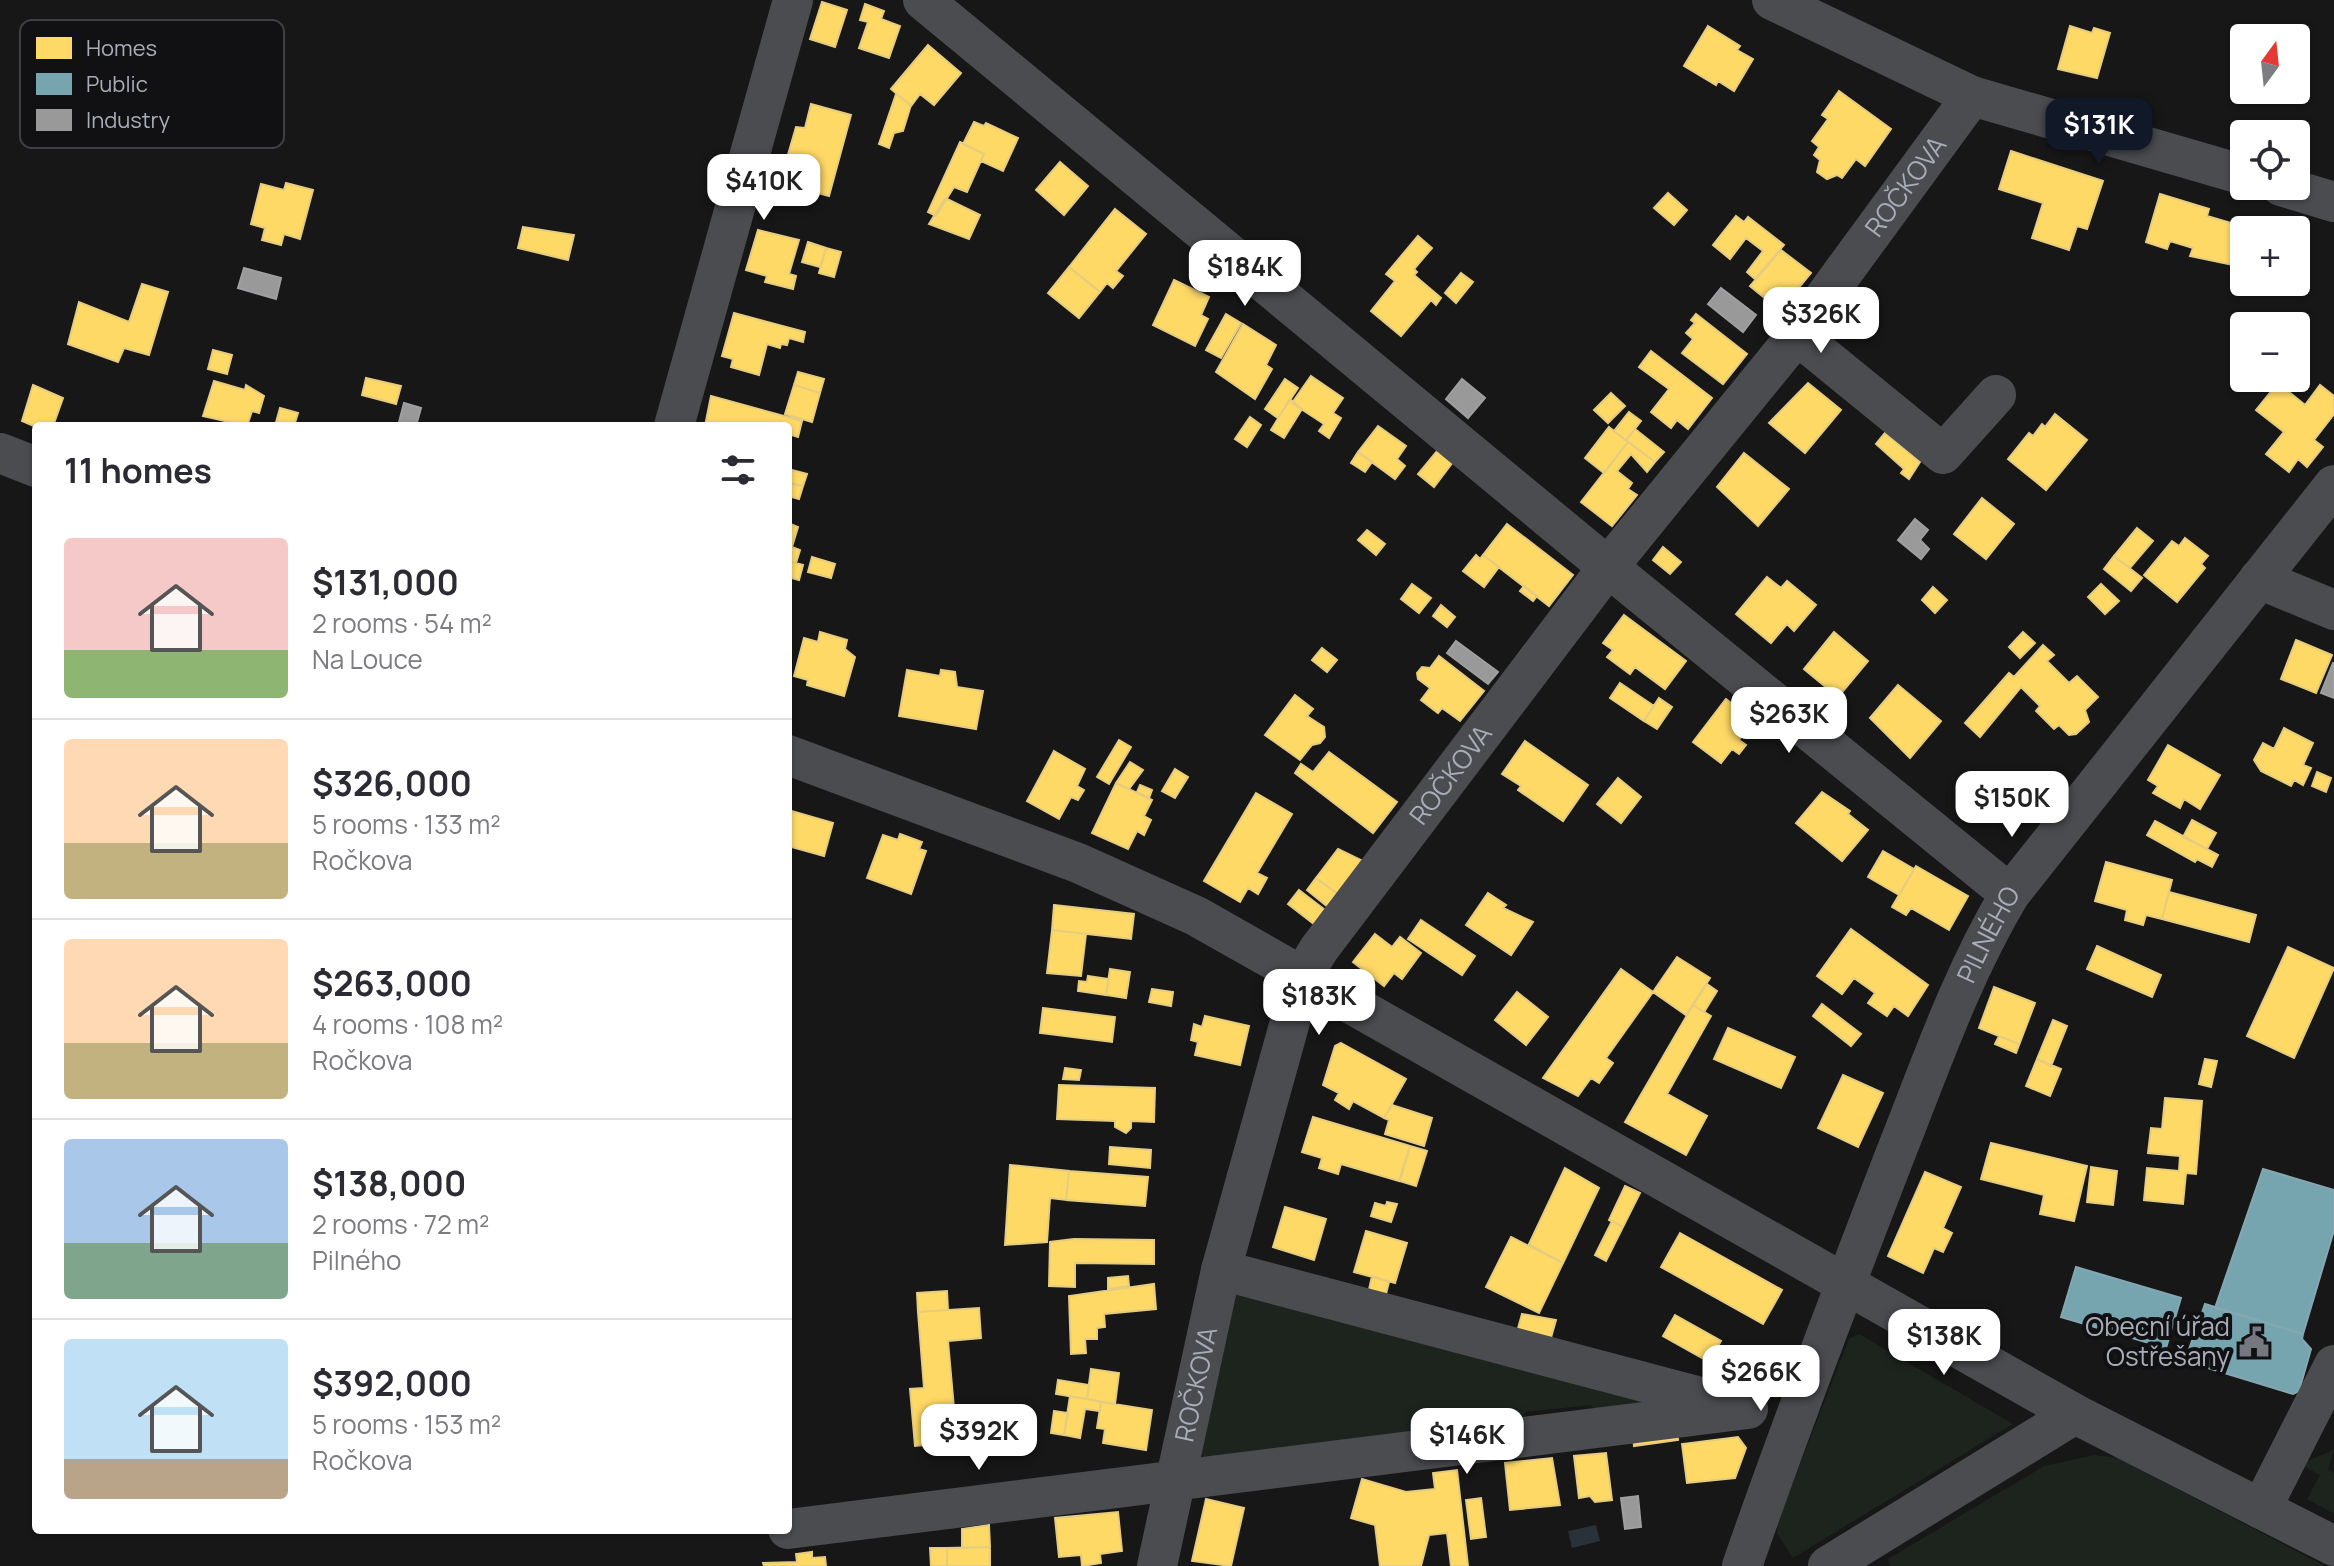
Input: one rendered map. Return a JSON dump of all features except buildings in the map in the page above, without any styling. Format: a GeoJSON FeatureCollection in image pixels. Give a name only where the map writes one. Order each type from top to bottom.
{"type":"FeatureCollection","features":[{"type":"Feature","properties":{"kind":"street"},"geometry":{"type":"LineString","coordinates":[[675,422],[793,0]]}},
{"type":"Feature","properties":{"kind":"street"},"geometry":{"type":"LineString","coordinates":[[923,0],[1608,567],[2010,894]]}},
{"type":"Feature","properties":{"kind":"street"},"geometry":{"type":"LineString","coordinates":[[1772,0],[1972,96],[2230,171]]}},
{"type":"Feature","properties":{"kind":"street","name":"ROČKOVA"},"geometry":{"type":"LineString","coordinates":[[1157,1566],[1221,1270],[1303,975],[1608,567],[1797,335],[1972,96]]}},
{"type":"Feature","properties":{"kind":"street"},"geometry":{"type":"LineString","coordinates":[[2310,195],[2334,202]]}},
{"type":"Feature","properties":{"kind":"street"},"geometry":{"type":"LineString","coordinates":[[1797,335],[1943,454],[1996,395]]}},
{"type":"Feature","properties":{"kind":"street"},"geometry":{"type":"LineString","coordinates":[[0,453],[32,465]]}},
{"type":"Feature","properties":{"kind":"street","name":"PILNÉHO"},"geometry":{"type":"LineString","coordinates":[[1742,1566],[1793,1420],[1963,982],[2010,894],[2334,485]]}},
{"type":"Feature","properties":{"kind":"street"},"geometry":{"type":"LineString","coordinates":[[2259,579],[2334,610]]}},
{"type":"Feature","properties":{"kind":"street"},"geometry":{"type":"LineString","coordinates":[[792,757],[1134,886],[1303,975],[2075,1414],[2334,1546]]}},
{"type":"Feature","properties":{"kind":"street"},"geometry":{"type":"LineString","coordinates":[[1221,1270],[1793,1420]]}},
{"type":"Feature","properties":{"kind":"street"},"geometry":{"type":"LineString","coordinates":[[2261,1509],[2334,1365]]}},
{"type":"Feature","properties":{"kind":"street"},"geometry":{"type":"LineString","coordinates":[[792,1528],[1748,1409]]}},
{"type":"Feature","properties":{"kind":"street"},"geometry":{"type":"LineString","coordinates":[[1828,1566],[2075,1414]]}},
{"type":"Feature","properties":{"kind":"shaded area"},"geometry":{"type":"Polygon","coordinates":[[[1230,1291],[1676,1399],[1603,1416],[1591,1405],[1526,1412],[1518,1427],[1205,1459],[1201,1453],[1230,1291]]]}},
{"type":"Feature","properties":{"kind":"shaded area"},"geometry":{"type":"Polygon","coordinates":[[[1859,1334],[2013,1424],[1793,1558],[1777,1533],[1777,1523],[1849,1339],[1859,1334]]]}},
{"type":"Feature","properties":{"kind":"shaded area"},"geometry":{"type":"Polygon","coordinates":[[[2334,1450],[2328,1469],[2334,1473],[2334,1514],[2307,1499],[2320,1475],[2300,1464],[2334,1450]]]}},
{"type":"Feature","properties":{"kind":"shaded area"},"geometry":{"type":"Polygon","coordinates":[[[2095,1455],[2118,1458],[2325,1566],[1890,1566],[1888,1559],[2044,1466],[2095,1455]]]}},
{"type":"Feature","properties":{"kind":"shaded area"},"geometry":{"type":"Polygon","coordinates":[[[1596,1525],[1600,1541],[1572,1548],[1568,1531],[1596,1525]]]}},
{"type":"Feature","properties":{"kind":"place","name":"Obecní úřad Ostřešany"},"geometry":{"type":"Point","coordinates":[2254,1342]}}]}
